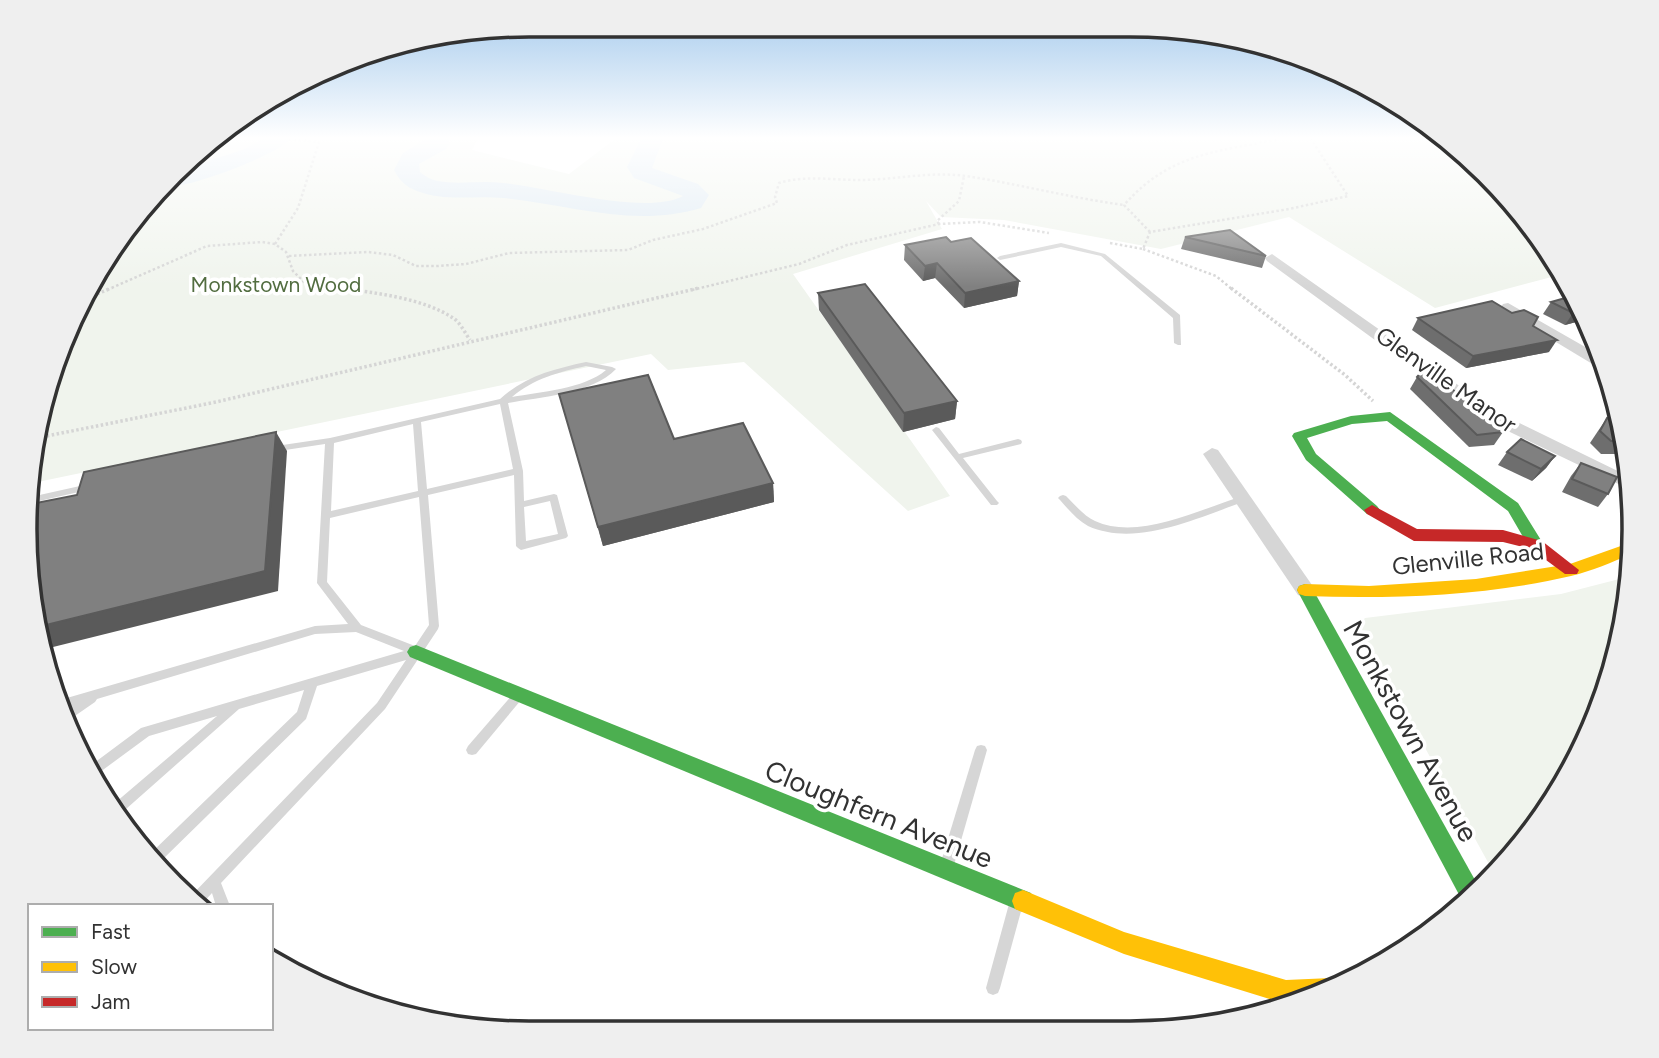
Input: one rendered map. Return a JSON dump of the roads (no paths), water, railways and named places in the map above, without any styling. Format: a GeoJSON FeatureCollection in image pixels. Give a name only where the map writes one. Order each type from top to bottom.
{"type":"FeatureCollection","features":[{"type":"Feature","properties":{"kind":"street","name":"Glenville Manor"},"geometry":{"type":"LineString","coordinates":[[1272,258],[1489,415],[1619,479]]}},
{"type":"Feature","properties":{"kind":"street"},"geometry":{"type":"LineString","coordinates":[[1508,307],[1591,356]]}},
{"type":"Feature","properties":{"kind":"street"},"geometry":{"type":"LineString","coordinates":[[1575,347],[1586,344]]}},
{"type":"Feature","properties":{"kind":"street"},"geometry":{"type":"LineString","coordinates":[[1536,545],[1513,507],[1390,416],[1351,420],[1299,436],[1311,457],[1374,511],[1414,535],[1503,536],[1536,545],[1571,570]]}},
{"type":"Feature","properties":{"kind":"street"},"geometry":{"type":"LineString","coordinates":[[1212,454],[1305,590]]}},
{"type":"Feature","properties":{"kind":"street","name":"Glenville Road"},"geometry":{"type":"LineString","coordinates":[[1305,590],[1369,592],[1476,585],[1571,570],[1621,552]]}},
{"type":"Feature","properties":{"kind":"street","name":"Monkstown Avenue"},"geometry":{"type":"LineString","coordinates":[[1305,590],[1467,888]]}},
{"type":"Feature","properties":{"kind":"street","name":"Cloughfern Avenue"},"geometry":{"type":"LineString","coordinates":[[416,652],[1124,943],[1271,994],[1298,991]]}},
{"type":"Feature","properties":{"kind":"lane"},"geometry":{"type":"LineString","coordinates":[[1000,258],[1061,245],[1103,255],[1177,317],[1178,342]]}},
{"type":"Feature","properties":{"kind":"lane"},"geometry":{"type":"LineString","coordinates":[[258,452],[299,443],[330,441],[589,383],[608,375],[612,369],[586,364],[546,373],[516,387],[503,401]]}},
{"type":"Feature","properties":{"kind":"lane"},"geometry":{"type":"LineString","coordinates":[[503,401],[518,471],[521,545],[563,536],[554,497],[520,505]]}},
{"type":"Feature","properties":{"kind":"lane"},"geometry":{"type":"LineString","coordinates":[[200,895],[382,706],[434,626],[417,420]]}},
{"type":"Feature","properties":{"kind":"lane"},"geometry":{"type":"LineString","coordinates":[[936,430],[994,503]]}},
{"type":"Feature","properties":{"kind":"lane"},"geometry":{"type":"LineString","coordinates":[[330,441],[322,583],[357,628]]}},
{"type":"Feature","properties":{"kind":"lane"},"geometry":{"type":"LineString","coordinates":[[957,457],[1018,442]]}},
{"type":"Feature","properties":{"kind":"lane"},"geometry":{"type":"LineString","coordinates":[[325,516],[518,471]]}},
{"type":"Feature","properties":{"kind":"lane"},"geometry":{"type":"LineString","coordinates":[[38,498],[94,486]]}},
{"type":"Feature","properties":{"kind":"lane"},"geometry":{"type":"LineString","coordinates":[[1063,498],[1080,516],[1093,524],[1134,531],[1243,499]]}},
{"type":"Feature","properties":{"kind":"lane"},"geometry":{"type":"LineString","coordinates":[[69,702],[315,630],[357,628],[416,652]]}},
{"type":"Feature","properties":{"kind":"lane"},"geometry":{"type":"LineString","coordinates":[[98,766],[145,732],[416,652]]}},
{"type":"Feature","properties":{"kind":"lane"},"geometry":{"type":"LineString","coordinates":[[159,854],[302,715],[312,683]]}},
{"type":"Feature","properties":{"kind":"lane"},"geometry":{"type":"LineString","coordinates":[[72,712],[97,694]]}},
{"type":"Feature","properties":{"kind":"lane"},"geometry":{"type":"LineString","coordinates":[[472,750],[519,694]]}},
{"type":"Feature","properties":{"kind":"lane"},"geometry":{"type":"LineString","coordinates":[[122,805],[239,704]]}},
{"type":"Feature","properties":{"kind":"lane"},"geometry":{"type":"LineString","coordinates":[[945,869],[981,750]]}},
{"type":"Feature","properties":{"kind":"lane"},"geometry":{"type":"LineString","coordinates":[[214,881],[222,904]]}},
{"type":"Feature","properties":{"kind":"lane"},"geometry":{"type":"LineString","coordinates":[[993,988],[1017,899]]}},
{"type":"Feature","properties":{"kind":"waterway"},"geometry":{"type":"LineString","coordinates":[[434,188],[501,190],[599,206],[650,210],[692,203],[696,195],[687,188]]}},
{"type":"Feature","properties":{"kind":"park label","name":"Monkstown Wood"},"geometry":{"type":"Point","coordinates":[276,285]}}]}
